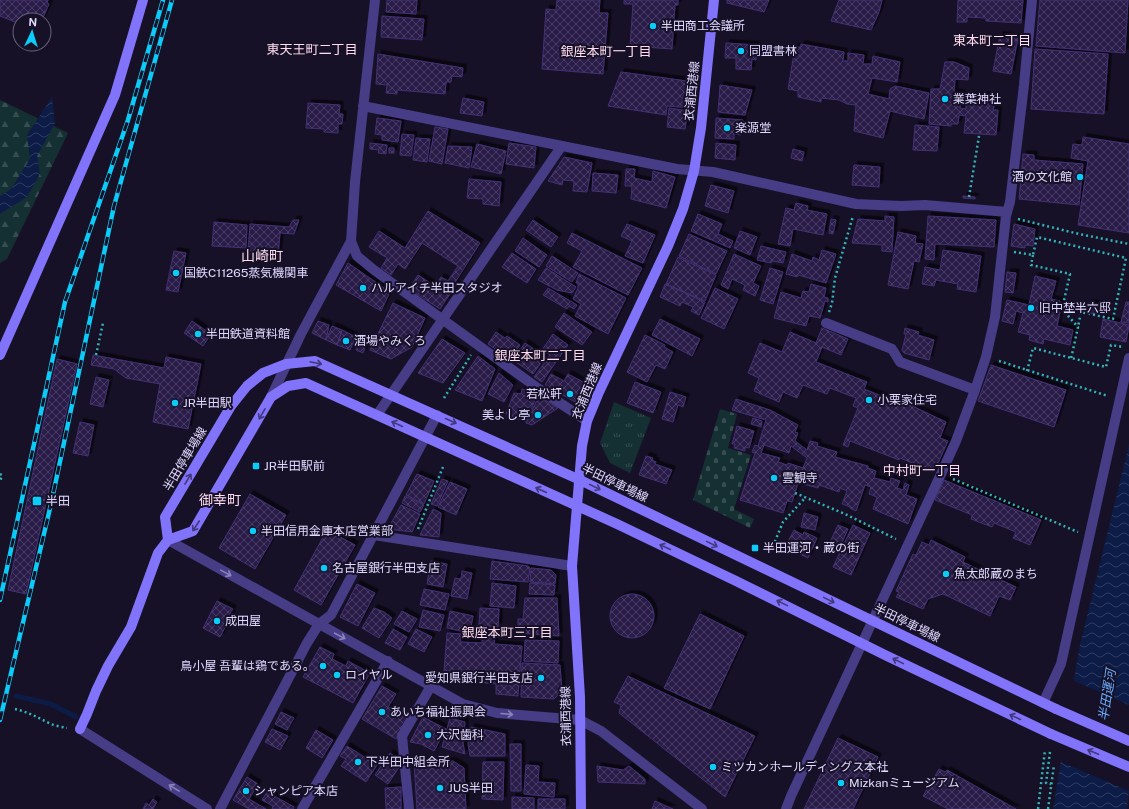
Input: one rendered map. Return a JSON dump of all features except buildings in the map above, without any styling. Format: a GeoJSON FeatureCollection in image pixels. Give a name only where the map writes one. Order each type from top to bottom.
{"type":"FeatureCollection","features":[{"type":"Feature","properties":{"kind":"main road"},"geometry":{"type":"LineString","coordinates":[[0,355],[115,95],[144,0]]}},
{"type":"Feature","properties":{"kind":"main road","name":"衣浦西港線"},"geometry":{"type":"LineString","coordinates":[[581,809],[580,698],[572,566],[582,446],[587,421],[599,392],[668,246],[683,209],[694,171],[701,128],[714,0]]}},
{"type":"Feature","properties":{"kind":"main road","name":"半田停車場線"},"geometry":{"type":"LineString","coordinates":[[168,540],[166,517],[232,406],[247,386],[263,373],[286,364],[315,361],[580,480],[1043,703],[1129,741]]}},
{"type":"Feature","properties":{"kind":"main road"},"geometry":{"type":"LineString","coordinates":[[80,729],[88,714],[108,666],[131,627],[158,553],[168,540],[193,531],[271,397],[288,386],[306,383],[577,506],[736,581],[1051,734],[1129,767]]}},
{"type":"Feature","properties":{"kind":"street"},"geometry":{"type":"LineString","coordinates":[[271,397],[286,364],[350,240],[375,0]]}},
{"type":"Feature","properties":{"kind":"street"},"geometry":{"type":"LineString","coordinates":[[786,809],[909,546],[956,441],[986,357],[995,317],[1006,214],[1010,202],[1024,85],[1032,0]]}},
{"type":"Feature","properties":{"kind":"street"},"geometry":{"type":"LineString","coordinates":[[363,106],[539,141],[561,147],[677,169],[713,172],[856,204],[901,206],[925,205],[1006,214]]}},
{"type":"Feature","properties":{"kind":"street"},"geometry":{"type":"LineString","coordinates":[[377,415],[561,147]]}},
{"type":"Feature","properties":{"kind":"street"},"geometry":{"type":"LineString","coordinates":[[350,240],[357,256],[374,270],[539,390],[587,421]]}},
{"type":"Feature","properties":{"kind":"street"},"geometry":{"type":"LineString","coordinates":[[826,323],[892,349],[900,362],[975,390]]}},
{"type":"Feature","properties":{"kind":"street"},"geometry":{"type":"LineString","coordinates":[[1043,703],[1061,664],[1120,400],[1128,353]]}},
{"type":"Feature","properties":{"kind":"street"},"geometry":{"type":"LineString","coordinates":[[220,809],[304,650],[319,624],[331,615],[437,415]]}},
{"type":"Feature","properties":{"kind":"street"},"geometry":{"type":"LineString","coordinates":[[374,535],[572,566]]}},
{"type":"Feature","properties":{"kind":"street"},"geometry":{"type":"LineString","coordinates":[[168,540],[463,704],[497,713],[580,720],[601,731],[702,809]]}},
{"type":"Feature","properties":{"kind":"street"},"geometry":{"type":"LineString","coordinates":[[302,809],[388,661]]}},
{"type":"Feature","properties":{"kind":"street"},"geometry":{"type":"LineString","coordinates":[[409,809],[402,736],[431,686]]}},
{"type":"Feature","properties":{"kind":"street"},"geometry":{"type":"LineString","coordinates":[[80,729],[207,809]]}},
{"type":"Feature","properties":{"kind":"path"},"geometry":{"type":"LineString","coordinates":[[967,209],[979,136]]}},
{"type":"Feature","properties":{"kind":"path"},"geometry":{"type":"LineString","coordinates":[[826,323],[832,303],[835,278],[856,204]]}},
{"type":"Feature","properties":{"kind":"path"},"geometry":{"type":"LineString","coordinates":[[1006,214],[1079,234],[1129,244]]}},
{"type":"Feature","properties":{"kind":"path"},"geometry":{"type":"LineString","coordinates":[[1071,358],[1078,327],[1081,312],[1113,319],[1126,258],[1037,237],[1031,264],[1070,274],[1062,309],[1078,327]]}},
{"type":"Feature","properties":{"kind":"path"},"geometry":{"type":"LineString","coordinates":[[1002,250],[1033,255]]}},
{"type":"Feature","properties":{"kind":"path"},"geometry":{"type":"LineString","coordinates":[[96,355],[103,323]]}},
{"type":"Feature","properties":{"kind":"path"},"geometry":{"type":"LineString","coordinates":[[444,398],[478,345]]}},
{"type":"Feature","properties":{"kind":"path"},"geometry":{"type":"LineString","coordinates":[[1027,371],[1033,348],[1106,367],[1111,345],[1128,353]]}},
{"type":"Feature","properties":{"kind":"path"},"geometry":{"type":"LineString","coordinates":[[986,357],[1120,400]]}},
{"type":"Feature","properties":{"kind":"path"},"geometry":{"type":"LineString","coordinates":[[413,541],[443,467]]}},
{"type":"Feature","properties":{"kind":"path"},"geometry":{"type":"LineString","coordinates":[[0,474],[2,475],[0,482]]}},
{"type":"Feature","properties":{"kind":"path"},"geometry":{"type":"LineString","coordinates":[[941,474],[1089,536]]}},
{"type":"Feature","properties":{"kind":"path"},"geometry":{"type":"LineString","coordinates":[[795,494],[844,514],[909,546]]}},
{"type":"Feature","properties":{"kind":"path"},"geometry":{"type":"LineString","coordinates":[[770,551],[783,522],[805,498]]}},
{"type":"Feature","properties":{"kind":"path"},"geometry":{"type":"LineString","coordinates":[[15,709],[52,724],[80,729]]}},
{"type":"Feature","properties":{"kind":"path"},"geometry":{"type":"LineString","coordinates":[[1038,809],[1044,750]]}},
{"type":"Feature","properties":{"kind":"path"},"geometry":{"type":"LineString","coordinates":[[1050,752],[1046,783],[1051,784]]}},
{"type":"Feature","properties":{"kind":"path"},"geometry":{"type":"LineString","coordinates":[[1048,809],[1054,765]]}},
{"type":"Feature","properties":{"kind":"green space"},"geometry":{"type":"Polygon","coordinates":[[[0,100],[68,133],[7,259],[0,263],[0,100]]]}},
{"type":"Feature","properties":{"kind":"green space"},"geometry":{"type":"Polygon","coordinates":[[[614,402],[651,418],[630,473],[610,463],[600,443],[614,402]]]}},
{"type":"Feature","properties":{"kind":"green space"},"geometry":{"type":"Polygon","coordinates":[[[720,409],[737,414],[728,448],[751,455],[734,509],[754,519],[750,528],[693,500],[720,409]]]}},
{"type":"Feature","properties":{"kind":"water"},"geometry":{"type":"Polygon","coordinates":[[[52,97],[55,123],[37,156],[40,174],[27,197],[0,214],[0,196],[11,189],[30,159],[27,135],[52,97]]]}},
{"type":"Feature","properties":{"kind":"water","name":"半田運河"},"geometry":{"type":"Polygon","coordinates":[[[1129,445],[1129,790],[1127,809],[1053,809],[1079,649],[1129,445]]]}},
{"type":"Feature","properties":{"kind":"pier"},"geometry":{"type":"Polygon","coordinates":[[[1072,680],[1129,705],[1129,791],[1059,761],[1072,680]]]}},
{"type":"Feature","properties":{"kind":"waterway"},"geometry":{"type":"LineString","coordinates":[[16,696],[51,704],[76,717]]}},
{"type":"Feature","properties":{"kind":"railway"},"geometry":{"type":"LineString","coordinates":[[0,600],[65,302],[128,120],[163,0]]}},
{"type":"Feature","properties":{"kind":"railway"},"geometry":{"type":"LineString","coordinates":[[0,720],[51,504],[114,206],[172,0]]}},
{"type":"Feature","properties":{"kind":"place","name":"半田商工会議所"},"geometry":{"type":"Point","coordinates":[653,26]}},
{"type":"Feature","properties":{"kind":"place","name":"同盟書林"},"geometry":{"type":"Point","coordinates":[741,51]}},
{"type":"Feature","properties":{"kind":"place","name":"業葉神社"},"geometry":{"type":"Point","coordinates":[945,99]}},
{"type":"Feature","properties":{"kind":"place","name":"楽源堂"},"geometry":{"type":"Point","coordinates":[727,128]}},
{"type":"Feature","properties":{"kind":"place","name":"酒の文化館"},"geometry":{"type":"Point","coordinates":[1080,177]}},
{"type":"Feature","properties":{"kind":"place","name":"国鉄C11265蒸気機関車"},"geometry":{"type":"Point","coordinates":[176,273]}},
{"type":"Feature","properties":{"kind":"place","name":"ハルアイチ半田スタジオ"},"geometry":{"type":"Point","coordinates":[363,288]}},
{"type":"Feature","properties":{"kind":"place","name":"旧中埜半六邸"},"geometry":{"type":"Point","coordinates":[1031,308]}},
{"type":"Feature","properties":{"kind":"place","name":"半田鉄道資料館"},"geometry":{"type":"Point","coordinates":[198,334]}},
{"type":"Feature","properties":{"kind":"place","name":"酒場やみくろ"},"geometry":{"type":"Point","coordinates":[346,341]}},
{"type":"Feature","properties":{"kind":"place","name":"若松軒"},"geometry":{"type":"Point","coordinates":[570,394]}},
{"type":"Feature","properties":{"kind":"place","name":"小栗家住宅"},"geometry":{"type":"Point","coordinates":[869,400]}},
{"type":"Feature","properties":{"kind":"place","name":"JR半田駅"},"geometry":{"type":"Point","coordinates":[175,403]}},
{"type":"Feature","properties":{"kind":"place","name":"美よし亭"},"geometry":{"type":"Point","coordinates":[538,415]}},
{"type":"Feature","properties":{"kind":"place","name":"JR半田駅前"},"geometry":{"type":"Point","coordinates":[256,466]}},
{"type":"Feature","properties":{"kind":"place","name":"雲観寺"},"geometry":{"type":"Point","coordinates":[774,478]}},
{"type":"Feature","properties":{"kind":"place","name":"半田"},"geometry":{"type":"Point","coordinates":[37,501]}},
{"type":"Feature","properties":{"kind":"place","name":"半田信用金庫本店営業部"},"geometry":{"type":"Point","coordinates":[253,531]}},
{"type":"Feature","properties":{"kind":"place","name":"半田運河・蔵の街"},"geometry":{"type":"Point","coordinates":[755,548]}},
{"type":"Feature","properties":{"kind":"place","name":"名古屋銀行半田支店"},"geometry":{"type":"Point","coordinates":[324,568]}},
{"type":"Feature","properties":{"kind":"place","name":"魚太郎蔵のまち"},"geometry":{"type":"Point","coordinates":[946,574]}},
{"type":"Feature","properties":{"kind":"place","name":"成田屋"},"geometry":{"type":"Point","coordinates":[217,621]}},
{"type":"Feature","properties":{"kind":"place","name":"鳥小屋 吾輩は鶏である。"},"geometry":{"type":"Point","coordinates":[323,666]}},
{"type":"Feature","properties":{"kind":"place","name":"ロイヤル"},"geometry":{"type":"Point","coordinates":[337,675]}},
{"type":"Feature","properties":{"kind":"place","name":"愛知県銀行半田支店"},"geometry":{"type":"Point","coordinates":[541,678]}},
{"type":"Feature","properties":{"kind":"place","name":"あいち福祉振興会"},"geometry":{"type":"Point","coordinates":[382,712]}},
{"type":"Feature","properties":{"kind":"place","name":"大沢歯科"},"geometry":{"type":"Point","coordinates":[428,735]}},
{"type":"Feature","properties":{"kind":"place","name":"下半田中組会所"},"geometry":{"type":"Point","coordinates":[358,762]}},
{"type":"Feature","properties":{"kind":"place","name":"ミツカンホールディングス本社"},"geometry":{"type":"Point","coordinates":[713,767]}},
{"type":"Feature","properties":{"kind":"place","name":"Mizkanミュージアム"},"geometry":{"type":"Point","coordinates":[841,783]}},
{"type":"Feature","properties":{"kind":"place","name":"JUS半田"},"geometry":{"type":"Point","coordinates":[440,788]}},
{"type":"Feature","properties":{"kind":"place","name":"シャンピア本店"},"geometry":{"type":"Point","coordinates":[246,791]}},
{"type":"Feature","properties":{"kind":"district","name":"東本町二丁目"},"geometry":{"type":"Point","coordinates":[992,40]}},
{"type":"Feature","properties":{"kind":"district","name":"東天王町二丁目"},"geometry":{"type":"Point","coordinates":[312,49]}},
{"type":"Feature","properties":{"kind":"district","name":"銀座本町一丁目"},"geometry":{"type":"Point","coordinates":[606,51]}},
{"type":"Feature","properties":{"kind":"district","name":"山崎町"},"geometry":{"type":"Point","coordinates":[262,256]}},
{"type":"Feature","properties":{"kind":"district","name":"銀座本町二丁目"},"geometry":{"type":"Point","coordinates":[540,355]}},
{"type":"Feature","properties":{"kind":"district","name":"中村町一丁目"},"geometry":{"type":"Point","coordinates":[922,470]}},
{"type":"Feature","properties":{"kind":"district","name":"御幸町"},"geometry":{"type":"Point","coordinates":[220,500]}},
{"type":"Feature","properties":{"kind":"district","name":"銀座本町三丁目"},"geometry":{"type":"Point","coordinates":[507,632]}}]}
